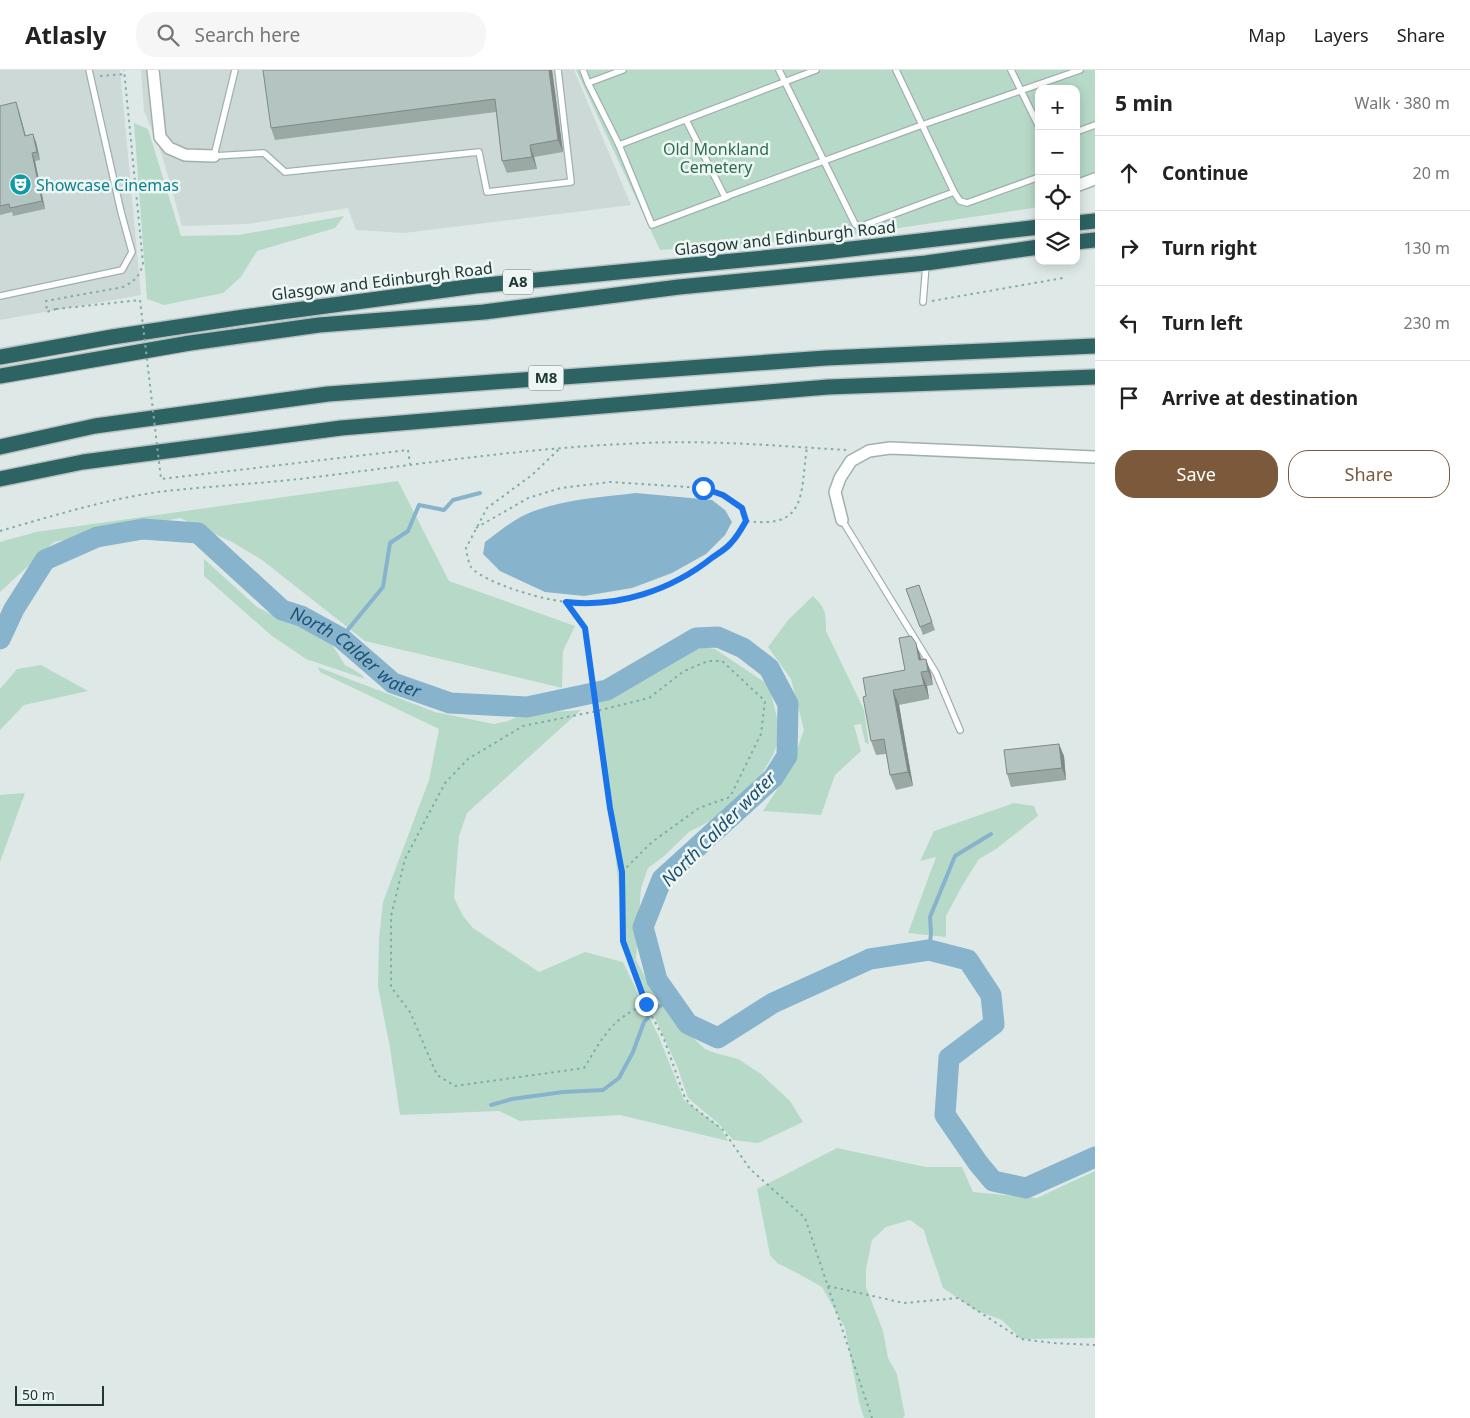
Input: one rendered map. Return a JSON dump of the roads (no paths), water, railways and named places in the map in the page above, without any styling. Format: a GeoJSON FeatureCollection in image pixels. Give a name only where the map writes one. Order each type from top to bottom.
{"type":"FeatureCollection","features":[{"type":"Feature","properties":{"kind":"highway"},"geometry":{"type":"LineString","coordinates":[[1080,223],[1095,221]]}},
{"type":"Feature","properties":{"kind":"highway","name":"Glasgow and Edinburgh Road"},"geometry":{"type":"LineString","coordinates":[[0,357],[140,332],[475,286],[825,252],[1035,227]]}},
{"type":"Feature","properties":{"kind":"highway"},"geometry":{"type":"LineString","coordinates":[[1080,242],[1095,240]]}},
{"type":"Feature","properties":{"kind":"highway","name":"A8"},"geometry":{"type":"LineString","coordinates":[[0,376],[181,344],[319,325],[484,312],[680,288],[926,263],[1035,248]]}},
{"type":"Feature","properties":{"kind":"highway","name":"M8"},"geometry":{"type":"LineString","coordinates":[[0,447],[95,426],[328,394],[826,358],[1095,346]]}},
{"type":"Feature","properties":{"kind":"highway","name":"M8"},"geometry":{"type":"LineString","coordinates":[[0,479],[83,462],[341,428],[828,387],[1095,377]]}},
{"type":"Feature","properties":{"kind":"street"},"geometry":{"type":"LineString","coordinates":[[153,70],[160,137],[169,148],[185,155],[214,156]]}},
{"type":"Feature","properties":{"kind":"street"},"geometry":{"type":"LineString","coordinates":[[1080,184],[1095,178]]}},
{"type":"Feature","properties":{"kind":"street"},"geometry":{"type":"LineString","coordinates":[[842,520],[835,492],[851,461],[868,451],[890,448],[1095,457]]}},
{"type":"Feature","properties":{"kind":"lane"},"geometry":{"type":"LineString","coordinates":[[0,296],[122,270],[132,252],[121,212],[90,70]]}},
{"type":"Feature","properties":{"kind":"lane"},"geometry":{"type":"LineString","coordinates":[[235,70],[214,156],[264,153],[285,172],[479,152],[487,192],[571,182],[558,70]]}},
{"type":"Feature","properties":{"kind":"lane"},"geometry":{"type":"LineString","coordinates":[[583,70],[619,145],[652,225],[922,125],[1080,70]]}},
{"type":"Feature","properties":{"kind":"lane"},"geometry":{"type":"LineString","coordinates":[[588,83],[623,70]]}},
{"type":"Feature","properties":{"kind":"lane"},"geometry":{"type":"LineString","coordinates":[[779,70],[855,224],[859,227],[954,192]]}},
{"type":"Feature","properties":{"kind":"lane"},"geometry":{"type":"LineString","coordinates":[[619,145],[816,70]]}},
{"type":"Feature","properties":{"kind":"lane"},"geometry":{"type":"LineString","coordinates":[[896,70],[960,201],[968,203],[1035,178]]}},
{"type":"Feature","properties":{"kind":"lane"},"geometry":{"type":"LineString","coordinates":[[1011,70],[1035,118]]}},
{"type":"Feature","properties":{"kind":"lane"},"geometry":{"type":"LineString","coordinates":[[686,120],[725,197],[727,197]]}},
{"type":"Feature","properties":{"kind":"lane"},"geometry":{"type":"LineString","coordinates":[[1080,131],[1095,125]]}},
{"type":"Feature","properties":{"kind":"lane"},"geometry":{"type":"LineString","coordinates":[[923,302],[926,263]]}},
{"type":"Feature","properties":{"kind":"lane"},"geometry":{"type":"LineString","coordinates":[[842,520],[936,673],[960,730]]}},
{"type":"Feature","properties":{"kind":"water"},"geometry":{"type":"Polygon","coordinates":[[[636,493],[712,500],[725,510],[732,522],[725,535],[706,554],[672,573],[632,588],[584,596],[545,592],[500,571],[483,554],[485,542],[527,514],[572,501],[636,493]]]}},
{"type":"Feature","properties":{"kind":"waterway"},"geometry":{"type":"LineString","coordinates":[[341,638],[383,587],[390,543],[408,531],[419,505],[444,510],[453,500],[480,493]]}},
{"type":"Feature","properties":{"kind":"waterway","name":"North Calder water"},"geometry":{"type":"LineString","coordinates":[[0,639],[14,609],[45,560],[97,537],[143,529],[198,533],[282,610],[301,616],[341,638],[393,683],[450,703],[527,707],[607,690],[696,638],[718,637],[743,648],[769,668],[788,704],[787,756],[773,778],[662,879],[643,927],[657,980],[688,1024],[718,1038],[773,1003],[870,959],[929,950],[968,960],[991,995],[994,1024],[949,1058],[945,1115],[978,1163],[993,1181],[1026,1188],[1095,1157]]}},
{"type":"Feature","properties":{"kind":"waterway"},"geometry":{"type":"LineString","coordinates":[[929,950],[931,934],[930,917],[955,856],[991,834]]}},
{"type":"Feature","properties":{"kind":"waterway"},"geometry":{"type":"LineString","coordinates":[[491,1105],[512,1099],[563,1092],[603,1090],[619,1078],[633,1052],[644,1022],[658,1007],[671,1000]]}},
{"type":"Feature","properties":{"kind":"place","name":"Showcase Cinemas"},"geometry":{"type":"Point","coordinates":[20,185]}},
{"type":"Feature","properties":{"kind":"park label","name":"Old Monkland Cemetery"},"geometry":{"type":"Point","coordinates":[716,158]}}]}
